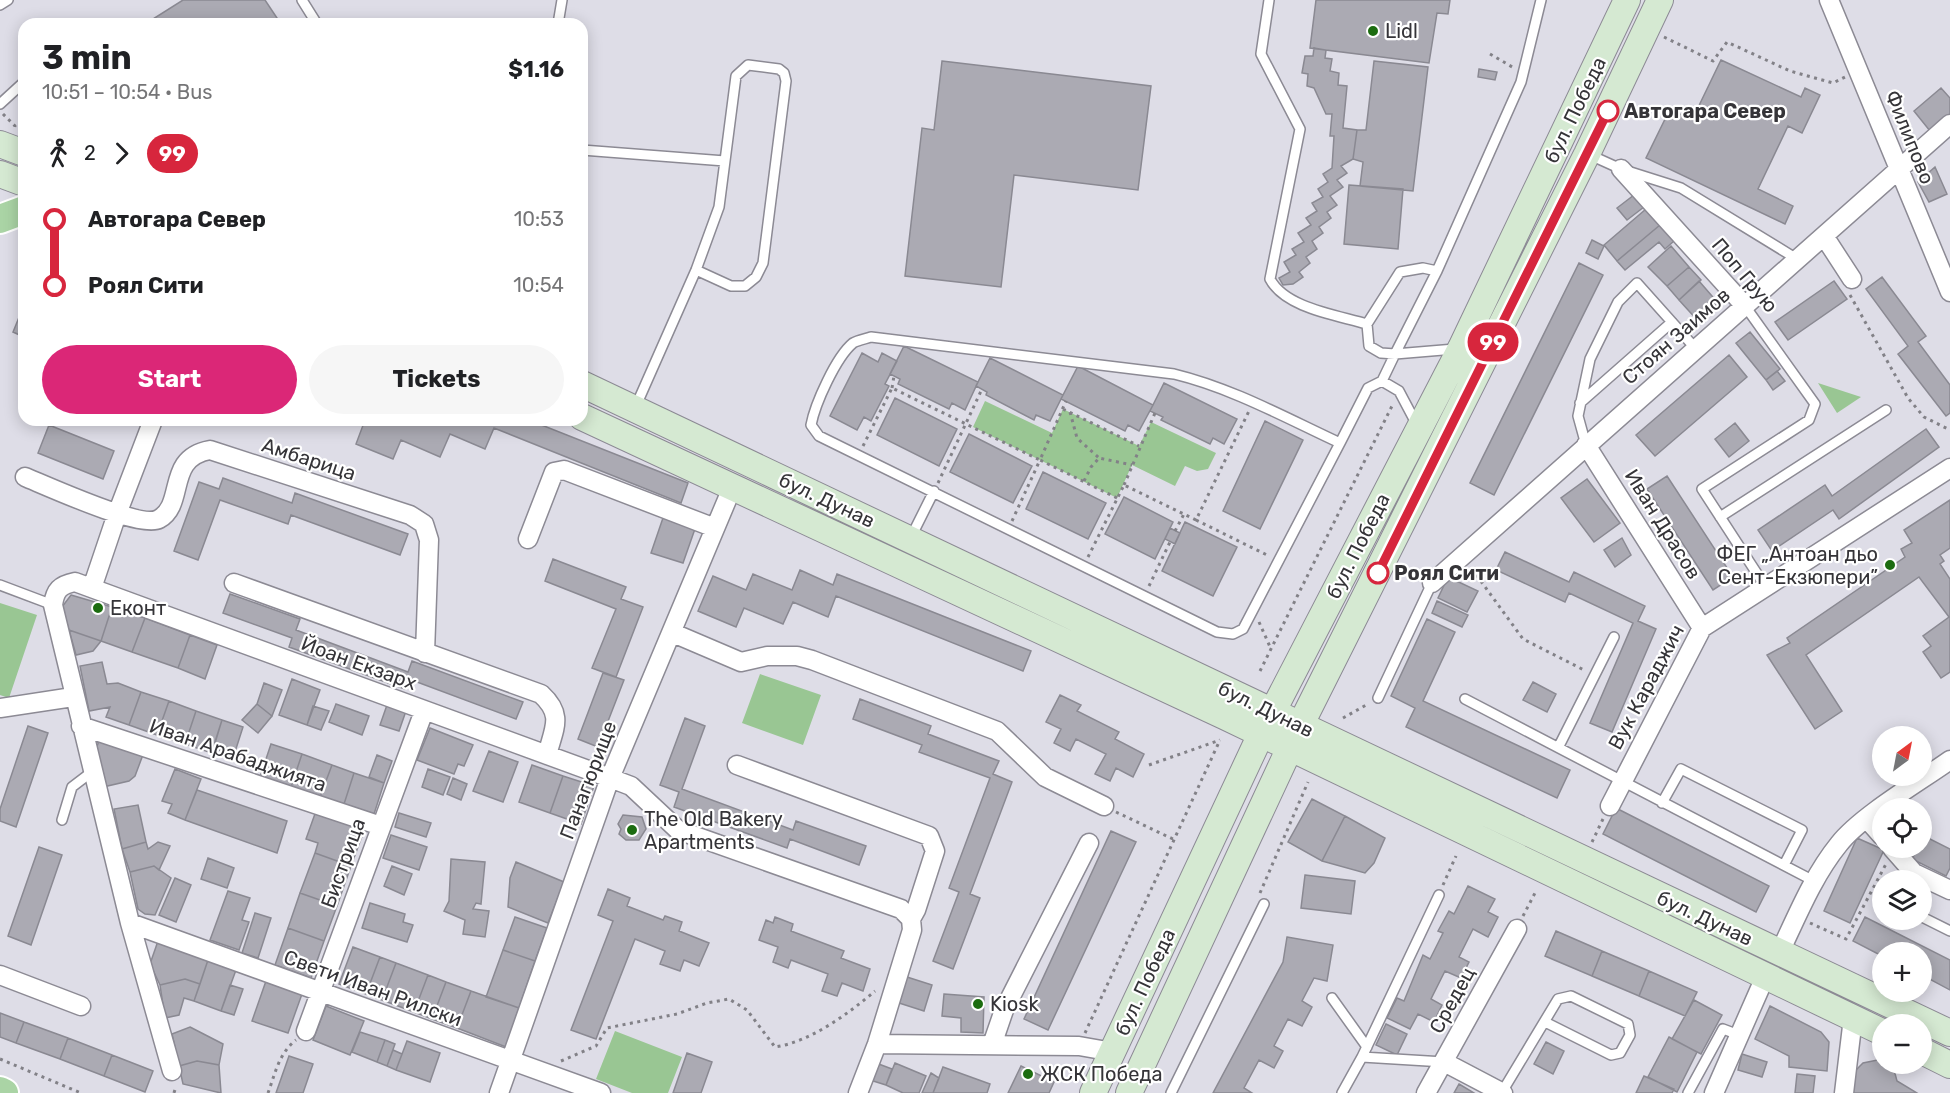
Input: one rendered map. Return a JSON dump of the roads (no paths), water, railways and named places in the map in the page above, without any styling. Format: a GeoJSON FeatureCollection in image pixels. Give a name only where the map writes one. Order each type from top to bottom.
{"type":"FeatureCollection","features":[{"type":"Feature","properties":{"kind":"main road","name":"бул. Победа"},"geometry":{"type":"LineString","coordinates":[[1093,1093],[1266,724],[1461,348],[1628,0]]}},
{"type":"Feature","properties":{"kind":"main road","name":"бул. Победа"},"geometry":{"type":"LineString","coordinates":[[1130,1093],[1295,737],[1587,154],[1660,0]]}},
{"type":"Feature","properties":{"kind":"main road"},"geometry":{"type":"LineString","coordinates":[[0,144],[18,151]]}},
{"type":"Feature","properties":{"kind":"main road"},"geometry":{"type":"LineString","coordinates":[[0,174],[18,181]]}},
{"type":"Feature","properties":{"kind":"main road"},"geometry":{"type":"LineString","coordinates":[[0,219],[18,212]]}},
{"type":"Feature","properties":{"kind":"main road","name":"бул. Дунав"},"geometry":{"type":"LineString","coordinates":[[588,387],[910,538],[1266,724]]}},
{"type":"Feature","properties":{"kind":"main road","name":"бул. Дунав"},"geometry":{"type":"LineString","coordinates":[[588,420],[732,488],[1266,724],[1779,954],[1950,1034]]}},
{"type":"Feature","properties":{"kind":"main road","name":"бул. Дунав"},"geometry":{"type":"LineString","coordinates":[[1295,737],[1765,977],[1872,1027]]}},
{"type":"Feature","properties":{"kind":"main road"},"geometry":{"type":"LineString","coordinates":[[1932,1056],[1950,1065]]}},
{"type":"Feature","properties":{"kind":"main road"},"geometry":{"type":"LineString","coordinates":[[0,1091],[4,1093]]}},
{"type":"Feature","properties":{"kind":"street","name":"Филипово"},"geometry":{"type":"LineString","coordinates":[[1829,0],[1950,292]]}},
{"type":"Feature","properties":{"kind":"street","name":"Стоян Заимов"},"geometry":{"type":"LineString","coordinates":[[1432,583],[1950,124]]}},
{"type":"Feature","properties":{"kind":"street","name":"Поп Грую"},"geometry":{"type":"LineString","coordinates":[[1621,169],[1745,306]]}},
{"type":"Feature","properties":{"kind":"street"},"geometry":{"type":"LineString","coordinates":[[1824,236],[1852,279]]}},
{"type":"Feature","properties":{"kind":"street"},"geometry":{"type":"LineString","coordinates":[[93,588],[117,514],[151,426]]}},
{"type":"Feature","properties":{"kind":"street","name":"Иван Драсов"},"geometry":{"type":"LineString","coordinates":[[1586,445],[1702,628]]}},
{"type":"Feature","properties":{"kind":"street","name":"Амбарица"},"geometry":{"type":"LineString","coordinates":[[25,477],[117,514],[145,522],[159,519],[168,508],[184,464],[195,452],[210,450],[410,515],[424,524],[429,540],[425,653]]}},
{"type":"Feature","properties":{"kind":"street","name":"Вук Караджич"},"geometry":{"type":"LineString","coordinates":[[1610,806],[1702,628],[1767,589],[1950,468]]}},
{"type":"Feature","properties":{"kind":"street"},"geometry":{"type":"LineString","coordinates":[[528,539],[554,472],[564,470],[715,528]]}},
{"type":"Feature","properties":{"kind":"street","name":"Панагюрище"},"geometry":{"type":"LineString","coordinates":[[499,1093],[610,778],[673,633],[732,488]]}},
{"type":"Feature","properties":{"kind":"street","name":"Йоан Екзарх"},"geometry":{"type":"LineString","coordinates":[[52,605],[55,593],[63,584],[75,582],[93,588],[631,786],[678,830],[901,909],[911,919]]}},
{"type":"Feature","properties":{"kind":"street"},"geometry":{"type":"LineString","coordinates":[[234,583],[541,694],[553,705],[556,720],[548,755]]}},
{"type":"Feature","properties":{"kind":"street"},"geometry":{"type":"LineString","coordinates":[[52,605],[130,923],[172,1071]]}},
{"type":"Feature","properties":{"kind":"street"},"geometry":{"type":"LineString","coordinates":[[673,633],[741,662],[767,656],[797,656],[812,660],[997,731],[1045,777],[1104,806]]}},
{"type":"Feature","properties":{"kind":"street"},"geometry":{"type":"LineString","coordinates":[[0,708],[73,697]]}},
{"type":"Feature","properties":{"kind":"street","name":"Бистрица"},"geometry":{"type":"LineString","coordinates":[[306,1032],[424,711]]}},
{"type":"Feature","properties":{"kind":"street","name":"Иван Арабаджията"},"geometry":{"type":"LineString","coordinates":[[81,726],[381,826]]}},
{"type":"Feature","properties":{"kind":"street"},"geometry":{"type":"LineString","coordinates":[[1779,954],[1814,881],[1840,842],[1867,819],[1950,760]]}},
{"type":"Feature","properties":{"kind":"street"},"geometry":{"type":"LineString","coordinates":[[737,765],[929,836],[935,851],[911,919],[912,930],[877,1044],[858,1093]]}},
{"type":"Feature","properties":{"kind":"street"},"geometry":{"type":"LineString","coordinates":[[1867,819],[1872,824]]}},
{"type":"Feature","properties":{"kind":"street"},"geometry":{"type":"LineString","coordinates":[[992,1045],[1004,1010],[1089,843]]}},
{"type":"Feature","properties":{"kind":"street"},"geometry":{"type":"LineString","coordinates":[[1932,884],[1950,890]]}},
{"type":"Feature","properties":{"kind":"street","name":"Свети Иван Рилски"},"geometry":{"type":"LineString","coordinates":[[130,923],[601,1093]]}},
{"type":"Feature","properties":{"kind":"street","name":"Средец"},"geometry":{"type":"LineString","coordinates":[[1426,1093],[1517,928]]}},
{"type":"Feature","properties":{"kind":"street"},"geometry":{"type":"LineString","coordinates":[[0,975],[81,1006]]}},
{"type":"Feature","properties":{"kind":"street"},"geometry":{"type":"LineString","coordinates":[[1714,1093],[1765,977]]}},
{"type":"Feature","properties":{"kind":"street"},"geometry":{"type":"LineString","coordinates":[[1844,1093],[1853,1018]]}},
{"type":"Feature","properties":{"kind":"street"},"geometry":{"type":"LineString","coordinates":[[877,1044],[1079,1046],[1113,1052]]}},
{"type":"Feature","properties":{"kind":"street"},"geometry":{"type":"LineString","coordinates":[[1443,1062],[1502,1093]]}},
{"type":"Feature","properties":{"kind":"lane"},"geometry":{"type":"LineString","coordinates":[[0,5],[9,0]]}},
{"type":"Feature","properties":{"kind":"lane"},"geometry":{"type":"LineString","coordinates":[[302,0],[313,18]]}},
{"type":"Feature","properties":{"kind":"lane"},"geometry":{"type":"LineString","coordinates":[[559,18],[562,0]]}},
{"type":"Feature","properties":{"kind":"lane"},"geometry":{"type":"LineString","coordinates":[[1269,0],[1261,54],[1300,129],[1270,279],[1276,291],[1289,300],[1367,324]]}},
{"type":"Feature","properties":{"kind":"lane"},"geometry":{"type":"LineString","coordinates":[[1340,443],[1253,402],[1196,379],[1174,374],[871,337],[855,342],[843,354],[813,410],[811,425],[819,436],[1084,564],[1217,632],[1233,634],[1243,629],[1253,613],[1279,561],[1340,443],[1368,388],[1382,381],[1437,272],[1524,73],[1541,0]]}},
{"type":"Feature","properties":{"kind":"lane"},"geometry":{"type":"LineString","coordinates":[[634,409],[696,270],[719,207],[736,76],[748,65],[779,69],[784,73],[786,81],[763,263],[756,277],[746,286],[731,286],[696,270]]}},
{"type":"Feature","properties":{"kind":"lane"},"geometry":{"type":"LineString","coordinates":[[0,104],[18,88]]}},
{"type":"Feature","properties":{"kind":"lane"},"geometry":{"type":"LineString","coordinates":[[588,150],[725,161]]}},
{"type":"Feature","properties":{"kind":"lane"},"geometry":{"type":"LineString","coordinates":[[1587,154],[1621,169],[1681,188],[1797,259]]}},
{"type":"Feature","properties":{"kind":"lane"},"geometry":{"type":"LineString","coordinates":[[1437,272],[1423,268],[1400,272],[1367,324],[1369,346],[1381,353],[1395,354],[1461,348]]}},
{"type":"Feature","properties":{"kind":"lane"},"geometry":{"type":"LineString","coordinates":[[1586,445],[1578,416],[1590,359],[1618,302],[1637,282],[1696,349]]}},
{"type":"Feature","properties":{"kind":"lane","name":"Поп Грую"},"geometry":{"type":"LineString","coordinates":[[1720,517],[1702,489],[1809,420],[1815,404],[1745,306]]}},
{"type":"Feature","properties":{"kind":"lane"},"geometry":{"type":"LineString","coordinates":[[1580,403],[1672,322]]}},
{"type":"Feature","properties":{"kind":"lane"},"geometry":{"type":"LineString","coordinates":[[1382,381],[1399,391],[1418,428]]}},
{"type":"Feature","properties":{"kind":"lane"},"geometry":{"type":"LineString","coordinates":[[1767,589],[1720,517],[1886,410]]}},
{"type":"Feature","properties":{"kind":"lane"},"geometry":{"type":"LineString","coordinates":[[910,538],[934,491]]}},
{"type":"Feature","properties":{"kind":"lane"},"geometry":{"type":"LineString","coordinates":[[1378,698],[1432,583]]}},
{"type":"Feature","properties":{"kind":"lane"},"geometry":{"type":"LineString","coordinates":[[0,585],[52,605]]}},
{"type":"Feature","properties":{"kind":"lane"},"geometry":{"type":"LineString","coordinates":[[1558,746],[1614,638]]}},
{"type":"Feature","properties":{"kind":"lane"},"geometry":{"type":"LineString","coordinates":[[1465,699],[1622,780],[1662,804],[1814,881]]}},
{"type":"Feature","properties":{"kind":"lane"},"geometry":{"type":"LineString","coordinates":[[1662,804],[1681,769],[1802,830],[1784,865]]}},
{"type":"Feature","properties":{"kind":"lane"},"geometry":{"type":"LineString","coordinates":[[62,820],[72,787],[93,771]]}},
{"type":"Feature","properties":{"kind":"lane"},"geometry":{"type":"LineString","coordinates":[[1342,1093],[1367,1047],[1439,895]]}},
{"type":"Feature","properties":{"kind":"lane"},"geometry":{"type":"LineString","coordinates":[[1171,1093],[1264,904]]}},
{"type":"Feature","properties":{"kind":"lane"},"geometry":{"type":"LineString","coordinates":[[1932,922],[1950,931]]}},
{"type":"Feature","properties":{"kind":"lane"},"geometry":{"type":"LineString","coordinates":[[1502,1093],[1558,999],[1571,996],[1628,1024],[1630,1035],[1620,1053],[1611,1055],[1545,1022]]}},
{"type":"Feature","properties":{"kind":"lane"},"geometry":{"type":"LineString","coordinates":[[1332,998],[1367,1047]]}},
{"type":"Feature","properties":{"kind":"lane"},"geometry":{"type":"LineString","coordinates":[[1688,1093],[1723,1029],[1739,1035]]}},
{"type":"Feature","properties":{"kind":"lane"},"geometry":{"type":"LineString","coordinates":[[1362,1057],[1443,1062]]}},
{"type":"Feature","properties":{"kind":"place","name":"Lidl"},"geometry":{"type":"Point","coordinates":[1373,31]}},
{"type":"Feature","properties":{"kind":"place","name":"Автогара Север"},"geometry":{"type":"Point","coordinates":[1608,111]}},
{"type":"Feature","properties":{"kind":"place","name":"ФЕГ „Антоан дьо Сент-Екзюпери”"},"geometry":{"type":"Point","coordinates":[1890,565]}},
{"type":"Feature","properties":{"kind":"place","name":"Роял Сити"},"geometry":{"type":"Point","coordinates":[1378,573]}},
{"type":"Feature","properties":{"kind":"place","name":"Еконт"},"geometry":{"type":"Point","coordinates":[98,608]}},
{"type":"Feature","properties":{"kind":"place","name":"The Old Bakery Apartments"},"geometry":{"type":"Point","coordinates":[632,830]}},
{"type":"Feature","properties":{"kind":"place","name":"Kiosk"},"geometry":{"type":"Point","coordinates":[978,1004]}},
{"type":"Feature","properties":{"kind":"place","name":"ЖСК Победа"},"geometry":{"type":"Point","coordinates":[1028,1074]}}]}
